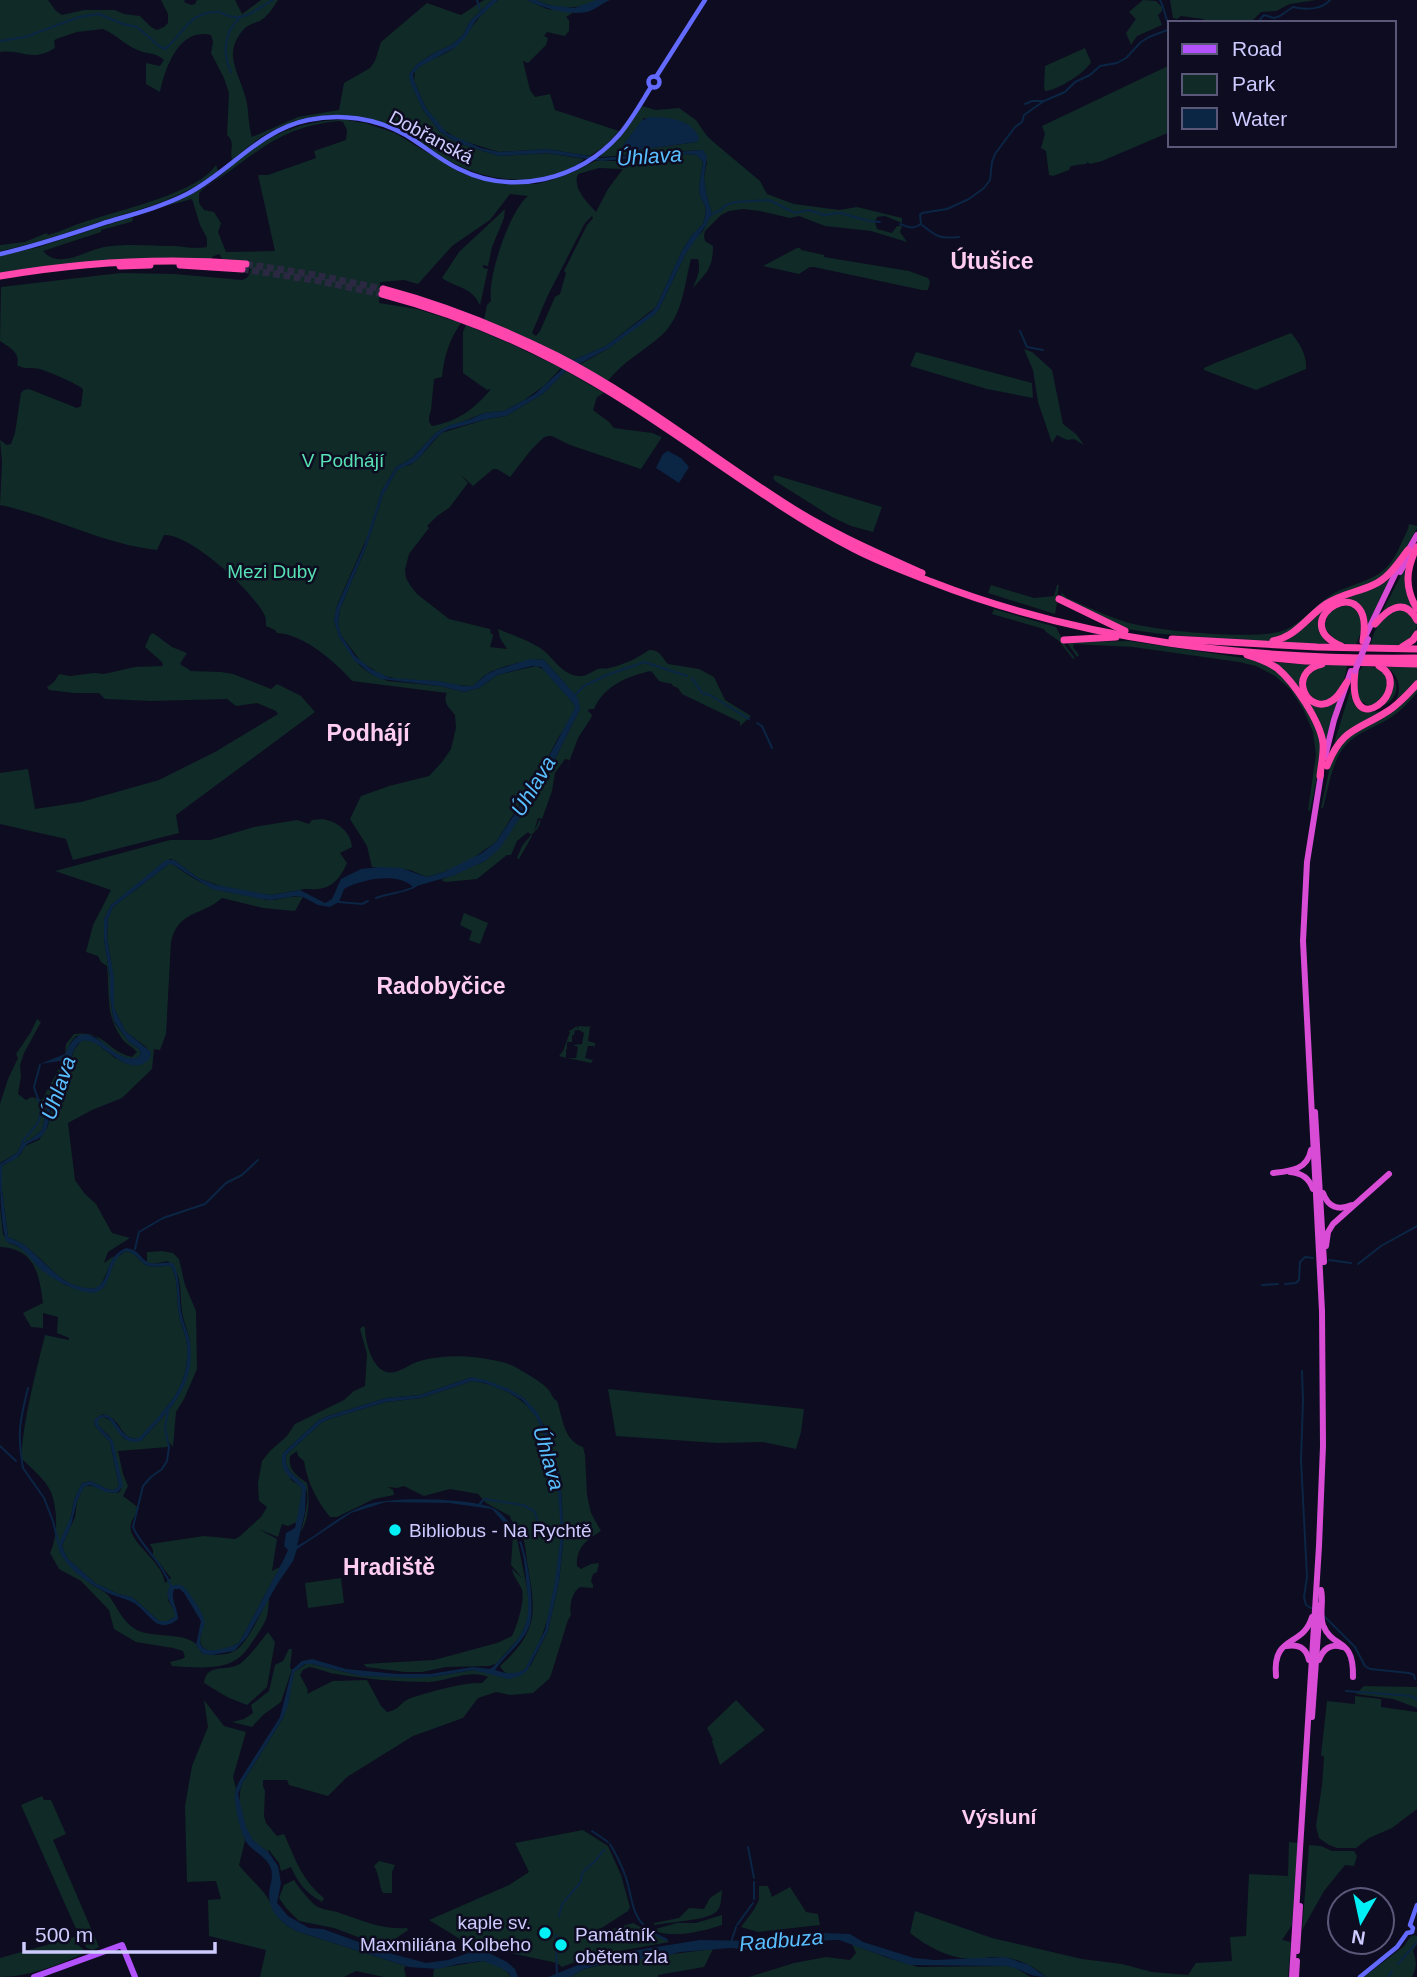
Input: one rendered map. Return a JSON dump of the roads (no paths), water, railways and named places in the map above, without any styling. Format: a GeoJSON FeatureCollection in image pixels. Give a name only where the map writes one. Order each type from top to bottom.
{"type":"FeatureCollection","features":[{"type":"Feature","properties":{"kind":"highway"},"geometry":{"type":"LineString","coordinates":[[0,278],[82,264],[138,261],[189,261],[244,267]]}},
{"type":"Feature","properties":{"kind":"highway"},"geometry":{"type":"LineString","coordinates":[[383,292],[455,315],[556,361],[607,388],[782,508],[856,551],[994,604],[1063,624],[1260,659],[1285,676],[1316,723],[1323,747],[1321,776]]}},
{"type":"Feature","properties":{"kind":"highway"},"geometry":{"type":"LineString","coordinates":[[1329,662],[1317,665],[1307,672],[1302,682],[1305,695],[1314,702],[1327,703],[1336,697],[1347,682],[1387,589],[1417,535]]}},
{"type":"Feature","properties":{"kind":"highway"},"geometry":{"type":"LineString","coordinates":[[1366,640],[1396,579],[1417,545]]}},
{"type":"Feature","properties":{"kind":"highway"},"geometry":{"type":"LineString","coordinates":[[1417,545],[1408,569],[1407,582],[1417,608]]}},
{"type":"Feature","properties":{"kind":"highway"},"geometry":{"type":"LineString","coordinates":[[1235,642],[1268,642],[1289,636],[1329,602],[1379,582],[1408,550]]}},
{"type":"Feature","properties":{"kind":"highway"},"geometry":{"type":"LineString","coordinates":[[1059,599],[1124,634]]}},
{"type":"Feature","properties":{"kind":"highway"},"geometry":{"type":"LineString","coordinates":[[1348,648],[1332,641],[1323,631],[1323,616],[1332,605],[1347,603],[1361,611],[1366,640]]}},
{"type":"Feature","properties":{"kind":"highway"},"geometry":{"type":"LineString","coordinates":[[1375,624],[1389,610],[1397,607],[1408,610],[1417,620]]}},
{"type":"Feature","properties":{"kind":"highway"},"geometry":{"type":"LineString","coordinates":[[1065,640],[1124,634],[1300,651],[1417,653]]}},
{"type":"Feature","properties":{"kind":"highway"},"geometry":{"type":"LineString","coordinates":[[1391,649],[1408,644],[1417,634]]}},
{"type":"Feature","properties":{"kind":"highway"},"geometry":{"type":"LineString","coordinates":[[1172,639],[1391,649],[1417,653]]}},
{"type":"Feature","properties":{"kind":"highway"},"geometry":{"type":"LineString","coordinates":[[1215,649],[1324,657],[1417,653]]}},
{"type":"Feature","properties":{"kind":"highway"},"geometry":{"type":"LineString","coordinates":[[1244,655],[1288,660],[1417,664]]}},
{"type":"Feature","properties":{"kind":"highway"},"geometry":{"type":"LineString","coordinates":[[1353,671],[1355,693],[1362,704],[1372,709],[1387,706],[1396,694],[1395,679],[1388,670],[1368,663]]}},
{"type":"Feature","properties":{"kind":"highway"},"geometry":{"type":"LineString","coordinates":[[1294,1977],[1321,1590],[1328,1423],[1324,1265],[1309,994],[1308,910],[1315,829],[1327,766],[1353,671]]}},
{"type":"Feature","properties":{"kind":"highway"},"geometry":{"type":"LineString","coordinates":[[1294,1977],[1293,1941],[1322,1493],[1324,1399],[1304,968],[1304,910],[1309,845],[1321,776],[1334,720],[1347,682]]}},
{"type":"Feature","properties":{"kind":"highway"},"geometry":{"type":"LineString","coordinates":[[1327,766],[1344,737],[1353,729],[1390,709],[1417,684]]}},
{"type":"Feature","properties":{"kind":"highway"},"geometry":{"type":"LineString","coordinates":[[1273,1173],[1300,1167],[1308,1160],[1312,1134]]}},
{"type":"Feature","properties":{"kind":"highway"},"geometry":{"type":"LineString","coordinates":[[1289,1171],[1303,1175],[1309,1181],[1316,1208]]}},
{"type":"Feature","properties":{"kind":"highway"},"geometry":{"type":"LineString","coordinates":[[1324,1265],[1328,1232],[1339,1218],[1389,1174]]}},
{"type":"Feature","properties":{"kind":"highway"},"geometry":{"type":"LineString","coordinates":[[1319,1175],[1329,1205],[1341,1209],[1357,1202]]}},
{"type":"Feature","properties":{"kind":"highway"},"geometry":{"type":"LineString","coordinates":[[1321,1590],[1321,1616],[1324,1627],[1347,1650],[1352,1659],[1353,1677]]}},
{"type":"Feature","properties":{"kind":"highway"},"geometry":{"type":"LineString","coordinates":[[1276,1676],[1276,1656],[1284,1646],[1307,1629],[1316,1600]]}},
{"type":"Feature","properties":{"kind":"highway"},"geometry":{"type":"LineString","coordinates":[[1284,1646],[1297,1645],[1303,1648],[1308,1656],[1308,1711]]}},
{"type":"Feature","properties":{"kind":"highway"},"geometry":{"type":"LineString","coordinates":[[1315,1681],[1320,1657],[1325,1649],[1336,1646],[1347,1650]]}},
{"type":"Feature","properties":{"kind":"main road","name":"Dobřanská"},"geometry":{"type":"LineString","coordinates":[[0,254],[165,204],[212,179],[271,134],[320,118],[354,118],[388,127],[461,170],[486,179],[512,182],[544,180],[590,160],[611,144],[651,87],[649,79],[656,78],[705,0]]}},
{"type":"Feature","properties":{"kind":"main road"},"geometry":{"type":"LineString","coordinates":[[1360,1977],[1397,1947],[1407,1933],[1405,1928],[1410,1925],[1417,1905]]}},
{"type":"Feature","properties":{"kind":"main road"},"geometry":{"type":"LineString","coordinates":[[34,1977],[122,1945],[135,1977]]}},
{"type":"Feature","properties":{"kind":"water","name":"Úhlava"},"geometry":{"type":"Polygon","coordinates":[[[492,0],[498,0],[476,20],[456,47],[419,67],[413,74],[426,108],[447,133],[481,148],[499,152],[547,149],[601,158],[701,150],[707,157],[704,177],[712,214],[686,253],[654,315],[609,348],[566,371],[544,393],[506,416],[447,430],[435,439],[416,461],[397,470],[383,495],[367,545],[340,609],[338,624],[341,635],[355,656],[371,669],[390,678],[473,686],[496,670],[530,659],[544,660],[578,698],[580,709],[546,777],[500,848],[485,861],[452,876],[413,887],[406,882],[389,878],[360,882],[344,889],[339,902],[330,907],[318,905],[303,897],[271,900],[212,889],[169,864],[113,907],[108,919],[107,938],[114,978],[114,1008],[125,1031],[151,1052],[150,1058],[141,1064],[131,1065],[94,1043],[86,1040],[79,1043],[67,1073],[53,1097],[44,1133],[26,1145],[16,1158],[2,1166],[2,1190],[8,1237],[26,1246],[69,1283],[86,1288],[97,1287],[104,1279],[114,1257],[126,1248],[135,1251],[150,1263],[173,1263],[178,1276],[182,1316],[189,1336],[189,1373],[178,1397],[141,1441],[125,1439],[108,1418],[98,1420],[98,1425],[113,1441],[123,1486],[117,1493],[106,1492],[90,1485],[84,1487],[62,1546],[67,1558],[95,1583],[118,1594],[132,1597],[159,1621],[175,1617],[167,1594],[171,1585],[182,1586],[188,1591],[204,1619],[200,1641],[205,1649],[217,1650],[239,1643],[284,1559],[288,1550],[284,1546],[286,1533],[295,1528],[302,1493],[301,1487],[284,1469],[283,1453],[319,1420],[386,1398],[420,1395],[472,1377],[509,1389],[524,1398],[537,1412],[548,1435],[560,1476],[564,1533],[559,1582],[548,1631],[527,1671],[509,1679],[473,1670],[416,1678],[362,1676],[305,1664],[294,1672],[283,1718],[238,1794],[246,1827],[253,1840],[269,1853],[278,1866],[281,1883],[277,1903],[288,1916],[309,1928],[323,1929],[389,1953],[426,1963],[448,1960],[471,1952],[489,1953],[507,1962],[515,1969],[518,1977],[511,1977],[501,1968],[483,1961],[438,1969],[409,1967],[292,1929],[272,1909],[269,1895],[271,1869],[268,1862],[245,1839],[238,1820],[235,1796],[239,1782],[280,1717],[292,1670],[302,1661],[312,1659],[346,1669],[397,1674],[430,1674],[473,1667],[493,1667],[519,1637],[527,1619],[528,1596],[519,1542],[521,1541],[530,1584],[531,1619],[522,1639],[495,1670],[510,1673],[525,1669],[545,1630],[561,1533],[557,1477],[541,1426],[534,1414],[522,1400],[508,1392],[472,1381],[421,1398],[386,1402],[321,1423],[286,1455],[289,1469],[306,1486],[305,1512],[297,1546],[339,1518],[366,1505],[377,1502],[411,1499],[449,1500],[493,1508],[504,1517],[518,1536],[516,1537],[492,1509],[449,1503],[386,1502],[351,1513],[297,1549],[293,1561],[247,1637],[234,1651],[203,1654],[196,1645],[201,1621],[180,1589],[174,1589],[173,1593],[178,1619],[167,1625],[158,1624],[134,1603],[101,1590],[78,1574],[65,1561],[58,1546],[82,1483],[91,1481],[114,1490],[119,1486],[110,1442],[95,1426],[94,1420],[101,1415],[107,1415],[125,1434],[131,1438],[139,1438],[167,1407],[180,1385],[185,1373],[187,1345],[180,1318],[174,1272],[171,1266],[146,1265],[126,1251],[116,1260],[107,1282],[99,1291],[84,1292],[65,1285],[40,1269],[19,1247],[6,1241],[0,1183],[0,1164],[17,1153],[22,1143],[42,1130],[50,1095],[63,1072],[60,1061],[40,1064],[65,1054],[74,1040],[82,1034],[91,1035],[128,1058],[139,1057],[141,1053],[114,1021],[104,939],[104,919],[111,905],[166,860],[174,860],[198,878],[216,885],[271,895],[300,890],[325,903],[332,899],[341,879],[361,869],[401,868],[427,877],[444,872],[482,853],[496,842],[541,771],[575,708],[541,667],[532,666],[497,675],[479,688],[464,692],[440,686],[381,679],[354,660],[339,637],[334,620],[337,606],[364,546],[382,490],[396,467],[412,458],[437,432],[450,425],[484,413],[504,411],[535,394],[571,361],[606,346],[651,312],[656,307],[682,251],[703,224],[705,217],[706,209],[699,187],[703,162],[697,155],[601,161],[547,153],[499,156],[458,143],[440,132],[423,110],[409,74],[417,64],[453,44],[463,35],[470,21],[492,0]]]}},
{"type":"Feature","properties":{"kind":"water"},"geometry":{"type":"Polygon","coordinates":[[[527,0],[574,8],[597,0],[610,0],[590,11],[574,13],[549,9],[527,0]]]}},
{"type":"Feature","properties":{"kind":"water"},"geometry":{"type":"Polygon","coordinates":[[[649,117],[686,123],[699,139],[697,142],[623,152],[622,147],[641,121],[649,117]]]}},
{"type":"Feature","properties":{"kind":"water"},"geometry":{"type":"Polygon","coordinates":[[[668,451],[681,458],[689,467],[679,483],[656,468],[663,454],[668,451]]]}},
{"type":"Feature","properties":{"kind":"water","name":"Radbuza"},"geometry":{"type":"Polygon","coordinates":[[[823,1933],[850,1934],[863,1942],[914,1958],[935,1960],[1005,1957],[1029,1965],[1046,1977],[1034,1976],[1006,1966],[909,1965],[839,1940],[800,1941],[753,1950],[731,1948],[680,1952],[607,1963],[584,1969],[570,1977],[548,1977],[598,1957],[700,1940],[760,1941],[823,1933]]]}},
{"type":"Feature","properties":{"kind":"waterway"},"geometry":{"type":"LineString","coordinates":[[0,41],[25,37],[79,17],[99,14],[137,27],[165,49],[188,24],[201,15],[220,12],[241,17],[273,0]]}},
{"type":"Feature","properties":{"kind":"waterway"},"geometry":{"type":"LineString","coordinates":[[477,0],[480,9]]}},
{"type":"Feature","properties":{"kind":"waterway"},"geometry":{"type":"LineString","coordinates":[[1160,0],[1168,22]]}},
{"type":"Feature","properties":{"kind":"waterway"},"geometry":{"type":"LineString","coordinates":[[1259,21],[1264,15],[1274,18],[1293,7],[1313,8],[1330,0]]}},
{"type":"Feature","properties":{"kind":"waterway"},"geometry":{"type":"LineString","coordinates":[[231,72],[226,57],[226,43],[230,30],[239,18]]}},
{"type":"Feature","properties":{"kind":"waterway"},"geometry":{"type":"LineString","coordinates":[[900,224],[915,227],[921,224],[922,213],[947,209],[969,199],[990,180],[995,154],[1015,127],[1022,122],[1024,115],[1044,101],[1065,92],[1100,66],[1117,63],[1126,58],[1141,42],[1168,30]]}},
{"type":"Feature","properties":{"kind":"waterway"},"geometry":{"type":"LineString","coordinates":[[1025,104],[1043,101]]}},
{"type":"Feature","properties":{"kind":"waterway"},"geometry":{"type":"LineString","coordinates":[[710,215],[735,202],[769,200],[795,213],[809,210],[824,215],[840,213],[880,222]]}},
{"type":"Feature","properties":{"kind":"waterway"},"geometry":{"type":"LineString","coordinates":[[922,225],[939,236],[959,237]]}},
{"type":"Feature","properties":{"kind":"waterway"},"geometry":{"type":"LineString","coordinates":[[1020,331],[1027,347],[1043,350]]}},
{"type":"Feature","properties":{"kind":"waterway"},"geometry":{"type":"LineString","coordinates":[[574,696],[584,686],[644,662],[687,676]]}},
{"type":"Feature","properties":{"kind":"waterway"},"geometry":{"type":"LineString","coordinates":[[692,678],[702,693],[710,695],[749,719]]}},
{"type":"Feature","properties":{"kind":"waterway"},"geometry":{"type":"LineString","coordinates":[[757,723],[762,726],[772,748]]}},
{"type":"Feature","properties":{"kind":"waterway"},"geometry":{"type":"LineString","coordinates":[[376,898],[416,886]]}},
{"type":"Feature","properties":{"kind":"waterway"},"geometry":{"type":"LineString","coordinates":[[339,902],[362,904],[368,901]]}},
{"type":"Feature","properties":{"kind":"waterway","name":"Úhlava"},"geometry":{"type":"LineString","coordinates":[[22,1142],[38,1123],[40,1116],[41,1108],[34,1087],[40,1065]]}},
{"type":"Feature","properties":{"kind":"waterway"},"geometry":{"type":"LineString","coordinates":[[135,1249],[139,1232],[163,1218],[205,1204],[226,1183],[242,1175],[258,1160]]}},
{"type":"Feature","properties":{"kind":"waterway"},"geometry":{"type":"LineString","coordinates":[[1358,1264],[1381,1246],[1417,1226]]}},
{"type":"Feature","properties":{"kind":"waterway"},"geometry":{"type":"LineString","coordinates":[[1285,1284],[1296,1283],[1299,1280],[1300,1262],[1305,1257],[1313,1258]]}},
{"type":"Feature","properties":{"kind":"waterway"},"geometry":{"type":"LineString","coordinates":[[1329,1260],[1351,1263]]}},
{"type":"Feature","properties":{"kind":"waterway"},"geometry":{"type":"LineString","coordinates":[[1262,1285],[1278,1284]]}},
{"type":"Feature","properties":{"kind":"waterway"},"geometry":{"type":"LineString","coordinates":[[1302,1371],[1301,1460],[1307,1577],[1304,1597],[1306,1605],[1311,1608]]}},
{"type":"Feature","properties":{"kind":"waterway"},"geometry":{"type":"LineString","coordinates":[[22,1461],[20,1424],[28,1388]]}},
{"type":"Feature","properties":{"kind":"waterway"},"geometry":{"type":"LineString","coordinates":[[166,1576],[133,1527],[143,1486],[167,1461],[169,1447],[165,1428],[168,1412]]}},
{"type":"Feature","properties":{"kind":"waterway"},"geometry":{"type":"LineString","coordinates":[[0,1446],[16,1461]]}},
{"type":"Feature","properties":{"kind":"waterway"},"geometry":{"type":"LineString","coordinates":[[22,1462],[23,1468],[44,1498],[59,1546]]}},
{"type":"Feature","properties":{"kind":"waterway"},"geometry":{"type":"LineString","coordinates":[[478,1506],[484,1499],[523,1505],[534,1511],[541,1529],[563,1533]]}},
{"type":"Feature","properties":{"kind":"waterway"},"geometry":{"type":"LineString","coordinates":[[167,1577],[171,1586]]}},
{"type":"Feature","properties":{"kind":"waterway"},"geometry":{"type":"LineString","coordinates":[[1324,1616],[1355,1647],[1365,1666],[1370,1669],[1409,1673],[1414,1675],[1415,1679]]}},
{"type":"Feature","properties":{"kind":"waterway"},"geometry":{"type":"LineString","coordinates":[[1346,1691],[1411,1696],[1417,1699]]}},
{"type":"Feature","properties":{"kind":"waterway"},"geometry":{"type":"LineString","coordinates":[[592,1831],[608,1842]]}},
{"type":"Feature","properties":{"kind":"waterway"},"geometry":{"type":"LineString","coordinates":[[610,1844],[625,1875],[636,1914],[643,1924]]}},
{"type":"Feature","properties":{"kind":"waterway"},"geometry":{"type":"LineString","coordinates":[[748,1847],[754,1878]]}},
{"type":"Feature","properties":{"kind":"waterway"},"geometry":{"type":"LineString","coordinates":[[559,1916],[562,1904],[581,1882],[584,1871],[604,1850]]}},
{"type":"Feature","properties":{"kind":"waterway"},"geometry":{"type":"LineString","coordinates":[[754,1882],[754,1899]]}},
{"type":"Feature","properties":{"kind":"waterway","name":"Radbuza"},"geometry":{"type":"LineString","coordinates":[[737,1925],[753,1903]]}},
{"type":"Feature","properties":{"kind":"waterway","name":"Radbuza"},"geometry":{"type":"LineString","coordinates":[[731,1942],[736,1927]]}},
{"type":"Feature","properties":{"kind":"waterway"},"geometry":{"type":"LineString","coordinates":[[645,1929],[667,1940]]}},
{"type":"Feature","properties":{"kind":"waterway"},"geometry":{"type":"LineString","coordinates":[[556,1935],[557,1977]]}},
{"type":"Feature","properties":{"kind":"waterway"},"geometry":{"type":"LineString","coordinates":[[1398,1964],[1417,1942]]}},
{"type":"Feature","properties":{"kind":"waterway"},"geometry":{"type":"LineString","coordinates":[[1388,1977],[1392,1971]]}},
{"type":"Feature","properties":{"kind":"tunnel"},"geometry":{"type":"LineString","coordinates":[[246,264],[383,289]]}},
{"type":"Feature","properties":{"kind":"tunnel"},"geometry":{"type":"LineString","coordinates":[[242,269],[382,294]]}},
{"type":"Feature","properties":{"kind":"place","name":"Bibliobus - Na Rychtě"},"geometry":{"type":"Point","coordinates":[395,1530]}},
{"type":"Feature","properties":{"kind":"place","name":"kaple sv. Maxmiliána Kolbeho"},"geometry":{"type":"Point","coordinates":[545,1933]}},
{"type":"Feature","properties":{"kind":"place","name":"Památník obětem zla"},"geometry":{"type":"Point","coordinates":[561,1945]}},
{"type":"Feature","properties":{"kind":"district","name":"Útušice"},"geometry":{"type":"Point","coordinates":[992,261]}},
{"type":"Feature","properties":{"kind":"district","name":"Podhájí"},"geometry":{"type":"Point","coordinates":[368,733]}},
{"type":"Feature","properties":{"kind":"district","name":"Radobyčice"},"geometry":{"type":"Point","coordinates":[441,986]}},
{"type":"Feature","properties":{"kind":"district","name":"Hradiště"},"geometry":{"type":"Point","coordinates":[389,1567]}},
{"type":"Feature","properties":{"kind":"district","name":"Výsluní"},"geometry":{"type":"Point","coordinates":[999,1816]}},
{"type":"Feature","properties":{"kind":"park label","name":"V Podhájí"},"geometry":{"type":"Point","coordinates":[343,460]}},
{"type":"Feature","properties":{"kind":"park label","name":"Mezi Duby"},"geometry":{"type":"Point","coordinates":[272,571]}}]}
